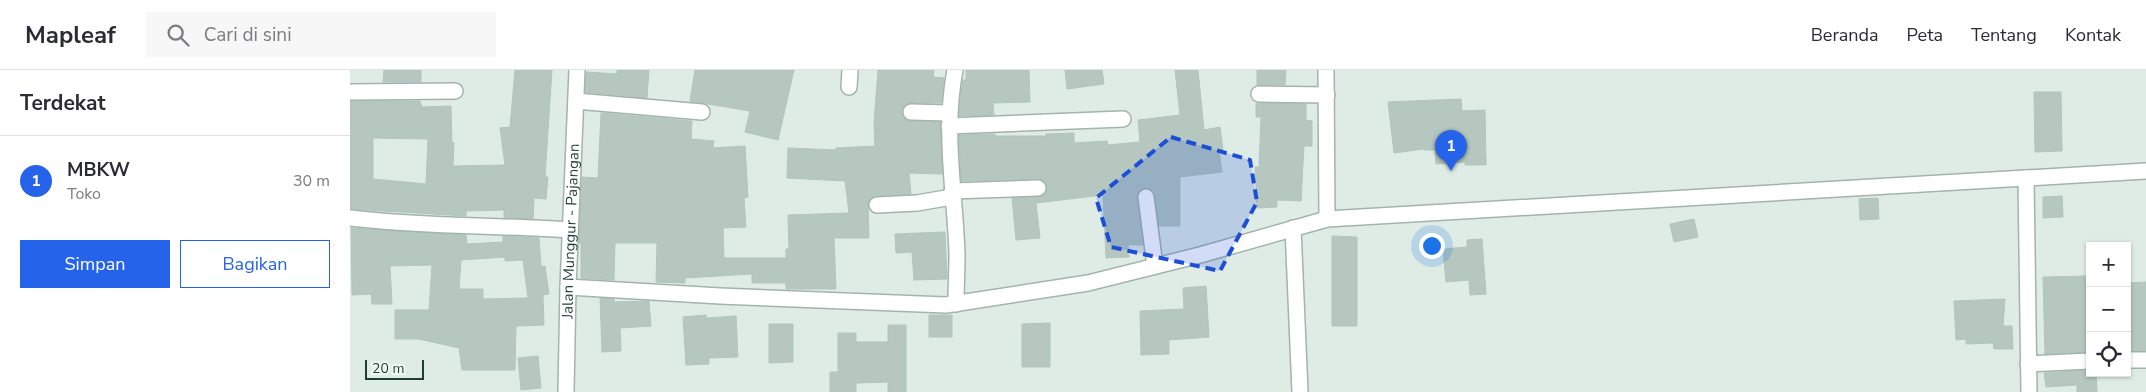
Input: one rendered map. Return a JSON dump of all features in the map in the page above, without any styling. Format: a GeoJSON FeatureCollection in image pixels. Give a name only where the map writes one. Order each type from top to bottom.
{"type":"FeatureCollection","features":[{"type":"Feature","properties":{"kind":"street","name":"Jalan Munggur - Pajangan"},"geometry":{"type":"LineString","coordinates":[[566,392],[568,287],[577,70]]}},
{"type":"Feature","properties":{"kind":"street"},"geometry":{"type":"LineString","coordinates":[[849,87],[850,70]]}},
{"type":"Feature","properties":{"kind":"street"},"geometry":{"type":"LineString","coordinates":[[955,70],[949,120],[957,254],[956,304]]}},
{"type":"Feature","properties":{"kind":"street"},"geometry":{"type":"LineString","coordinates":[[1326,70],[1327,219]]}},
{"type":"Feature","properties":{"kind":"street"},"geometry":{"type":"LineString","coordinates":[[350,92],[455,91]]}},
{"type":"Feature","properties":{"kind":"street"},"geometry":{"type":"LineString","coordinates":[[1259,94],[1327,95]]}},
{"type":"Feature","properties":{"kind":"street"},"geometry":{"type":"LineString","coordinates":[[576,101],[702,112]]}},
{"type":"Feature","properties":{"kind":"street"},"geometry":{"type":"LineString","coordinates":[[911,112],[949,120],[1123,119]]}},
{"type":"Feature","properties":{"kind":"street"},"geometry":{"type":"LineString","coordinates":[[568,287],[720,296],[946,305],[1088,283],[1327,219],[2146,171]]}},
{"type":"Feature","properties":{"kind":"street"},"geometry":{"type":"LineString","coordinates":[[2026,178],[2029,392]]}},
{"type":"Feature","properties":{"kind":"street"},"geometry":{"type":"LineString","coordinates":[[878,205],[917,203],[952,194],[1038,188]]}},
{"type":"Feature","properties":{"kind":"street"},"geometry":{"type":"LineString","coordinates":[[1146,197],[1155,266]]}},
{"type":"Feature","properties":{"kind":"street"},"geometry":{"type":"LineString","coordinates":[[350,218],[394,223],[570,230]]}},
{"type":"Feature","properties":{"kind":"street"},"geometry":{"type":"LineString","coordinates":[[1293,228],[1300,392]]}},
{"type":"Feature","properties":{"kind":"street"},"geometry":{"type":"LineString","coordinates":[[2131,360],[2146,360]]}},
{"type":"Feature","properties":{"kind":"street"},"geometry":{"type":"LineString","coordinates":[[2028,364],[2086,362]]}},
{"type":"Feature","properties":{"kind":"street"},"geometry":{"type":"LineString","coordinates":[[561,392],[566,392]]}},
{"type":"Feature","properties":{"kind":"highlighted area"},"geometry":{"type":"Polygon","coordinates":[[[1171,137],[1250,160],[1257,202],[1220,271],[1111,247],[1096,198],[1171,137]]]}},
{"type":"Feature","properties":{"kind":"building"},"geometry":{"type":"Polygon","coordinates":[[[384,70],[421,70],[421,82],[383,82],[384,70]]]}},
{"type":"Feature","properties":{"kind":"building"},"geometry":{"type":"Polygon","coordinates":[[[515,70],[552,70],[545,177],[548,177],[546,199],[534,198],[533,219],[504,218],[504,210],[466,211],[466,216],[350,209],[350,101],[420,101],[422,107],[451,106],[452,143],[454,143],[453,166],[505,165],[500,128],[510,127],[515,70]],[[373,138],[373,179],[426,184],[428,139],[373,138]]]}},
{"type":"Feature","properties":{"kind":"building"},"geometry":{"type":"Polygon","coordinates":[[[617,70],[649,70],[647,98],[585,92],[586,72],[617,74],[617,70]]]}},
{"type":"Feature","properties":{"kind":"building"},"geometry":{"type":"Polygon","coordinates":[[[695,70],[794,70],[778,140],[745,132],[750,111],[690,101],[695,70]]]}},
{"type":"Feature","properties":{"kind":"building"},"geometry":{"type":"Polygon","coordinates":[[[878,70],[934,70],[933,77],[944,78],[941,103],[911,103],[903,107],[902,112],[906,120],[941,122],[942,174],[909,173],[911,194],[870,198],[868,205],[869,238],[834,238],[836,289],[786,289],[786,283],[752,283],[752,274],[685,278],[685,283],[656,282],[657,243],[615,243],[614,280],[581,278],[581,243],[579,243],[582,177],[598,178],[601,113],[692,121],[691,139],[714,141],[713,148],[745,146],[748,197],[744,198],[746,227],[723,228],[724,258],[786,258],[786,249],[789,249],[788,215],[849,213],[845,181],[787,178],[788,148],[836,150],[836,148],[875,146],[874,122],[878,70]]]}},
{"type":"Feature","properties":{"kind":"building"},"geometry":{"type":"Polygon","coordinates":[[[966,70],[1029,70],[1030,102],[993,103],[994,115],[959,116],[963,80],[966,80],[966,70]]]}},
{"type":"Feature","properties":{"kind":"building"},"geometry":{"type":"Polygon","coordinates":[[[1065,70],[1102,70],[1104,84],[1067,89],[1065,70]]]}},
{"type":"Feature","properties":{"kind":"building"},"geometry":{"type":"Polygon","coordinates":[[[1175,70],[1198,70],[1204,130],[1220,127],[1223,150],[1219,150],[1222,172],[1180,177],[1180,226],[1159,226],[1154,192],[1145,188],[1140,190],[1137,198],[1143,245],[1128,245],[1129,257],[1106,258],[1103,195],[1036,203],[1040,238],[1016,240],[1012,198],[1043,196],[1047,188],[1046,183],[1038,179],[961,181],[959,135],[1046,136],[1046,134],[1074,133],[1074,143],[1107,141],[1108,145],[1140,142],[1138,120],[1180,115],[1175,70]]]}},
{"type":"Feature","properties":{"kind":"building"},"geometry":{"type":"Polygon","coordinates":[[[1257,70],[1286,70],[1285,85],[1257,85],[1257,70]]]}},
{"type":"Feature","properties":{"kind":"building"},"geometry":{"type":"Polygon","coordinates":[[[2034,92],[2061,92],[2062,151],[2035,152],[2034,92]]]}},
{"type":"Feature","properties":{"kind":"building"},"geometry":{"type":"Polygon","coordinates":[[[1461,99],[1462,111],[1485,110],[1486,165],[1465,165],[1465,162],[1436,164],[1435,150],[1424,149],[1394,153],[1388,102],[1461,99]]]}},
{"type":"Feature","properties":{"kind":"building"},"geometry":{"type":"Polygon","coordinates":[[[1256,103],[1306,104],[1306,120],[1312,121],[1312,146],[1304,146],[1301,201],[1277,200],[1277,207],[1257,208],[1255,167],[1259,167],[1261,117],[1256,117],[1256,103]]]}},
{"type":"Feature","properties":{"kind":"building"},"geometry":{"type":"Polygon","coordinates":[[[2062,196],[2063,217],[2043,218],[2043,197],[2062,196]]]}},
{"type":"Feature","properties":{"kind":"building"},"geometry":{"type":"Polygon","coordinates":[[[1878,198],[1879,219],[1860,220],[1859,199],[1878,198]]]}},
{"type":"Feature","properties":{"kind":"building"},"geometry":{"type":"Polygon","coordinates":[[[1694,219],[1698,237],[1674,242],[1670,224],[1694,219]]]}},
{"type":"Feature","properties":{"kind":"building"},"geometry":{"type":"Polygon","coordinates":[[[351,228],[466,235],[467,244],[503,242],[503,236],[539,238],[541,267],[545,266],[549,294],[543,295],[544,325],[516,326],[515,370],[462,370],[459,348],[419,339],[395,339],[395,310],[429,310],[432,265],[390,266],[392,304],[372,304],[371,294],[352,295],[351,228]],[[505,257],[461,260],[459,289],[483,289],[483,299],[528,298],[523,260],[505,261],[505,257]]]}},
{"type":"Feature","properties":{"kind":"building"},"geometry":{"type":"Polygon","coordinates":[[[945,232],[947,279],[914,280],[912,252],[896,253],[895,234],[945,232]]]}},
{"type":"Feature","properties":{"kind":"building"},"geometry":{"type":"Polygon","coordinates":[[[1332,236],[1357,237],[1357,326],[1332,326],[1332,236]]]}},
{"type":"Feature","properties":{"kind":"building"},"geometry":{"type":"Polygon","coordinates":[[[1482,239],[1486,294],[1470,295],[1469,280],[1446,282],[1443,249],[1467,247],[1467,240],[1482,239]]]}},
{"type":"Feature","properties":{"kind":"building"},"geometry":{"type":"Polygon","coordinates":[[[2086,276],[2086,352],[2045,354],[2043,277],[2086,276]]]}},
{"type":"Feature","properties":{"kind":"building"},"geometry":{"type":"Polygon","coordinates":[[[2146,282],[2146,351],[2131,351],[2131,283],[2146,282]]]}},
{"type":"Feature","properties":{"kind":"building"},"geometry":{"type":"Polygon","coordinates":[[[1206,286],[1209,337],[1169,340],[1169,354],[1141,355],[1140,311],[1184,309],[1183,288],[1206,286]]]}},
{"type":"Feature","properties":{"kind":"building"},"geometry":{"type":"Polygon","coordinates":[[[600,298],[614,299],[614,302],[649,301],[651,326],[620,328],[621,351],[602,352],[600,298]]]}},
{"type":"Feature","properties":{"kind":"building"},"geometry":{"type":"Polygon","coordinates":[[[2005,299],[2003,326],[2012,326],[2013,349],[1994,349],[1993,343],[1966,344],[1966,339],[1956,340],[1954,301],[2005,299]]]}},
{"type":"Feature","properties":{"kind":"building"},"geometry":{"type":"Polygon","coordinates":[[[706,315],[707,318],[736,316],[738,357],[709,358],[709,364],[686,365],[683,317],[706,315]]]}},
{"type":"Feature","properties":{"kind":"building"},"geometry":{"type":"Polygon","coordinates":[[[929,315],[952,315],[952,337],[929,337],[929,315]]]}},
{"type":"Feature","properties":{"kind":"building"},"geometry":{"type":"Polygon","coordinates":[[[1050,323],[1050,367],[1022,367],[1022,324],[1050,323]]]}},
{"type":"Feature","properties":{"kind":"building"},"geometry":{"type":"Polygon","coordinates":[[[769,324],[793,324],[793,362],[769,363],[769,324]]]}},
{"type":"Feature","properties":{"kind":"building"},"geometry":{"type":"Polygon","coordinates":[[[888,325],[906,325],[906,392],[888,392],[888,382],[856,383],[856,392],[830,392],[830,372],[838,372],[838,333],[856,333],[856,342],[888,342],[888,325]]]}},
{"type":"Feature","properties":{"kind":"building"},"geometry":{"type":"Polygon","coordinates":[[[538,356],[541,388],[521,390],[518,358],[538,356]]]}},
{"type":"Feature","properties":{"kind":"building"},"geometry":{"type":"Polygon","coordinates":[[[2086,370],[2086,377],[2096,377],[2097,392],[2077,392],[2077,385],[2046,387],[2044,373],[2086,370]]]}},
{"type":"Feature","properties":{"kind":"place","name":"MBKW"},"geometry":{"type":"Point","coordinates":[1451,171]}}]}
